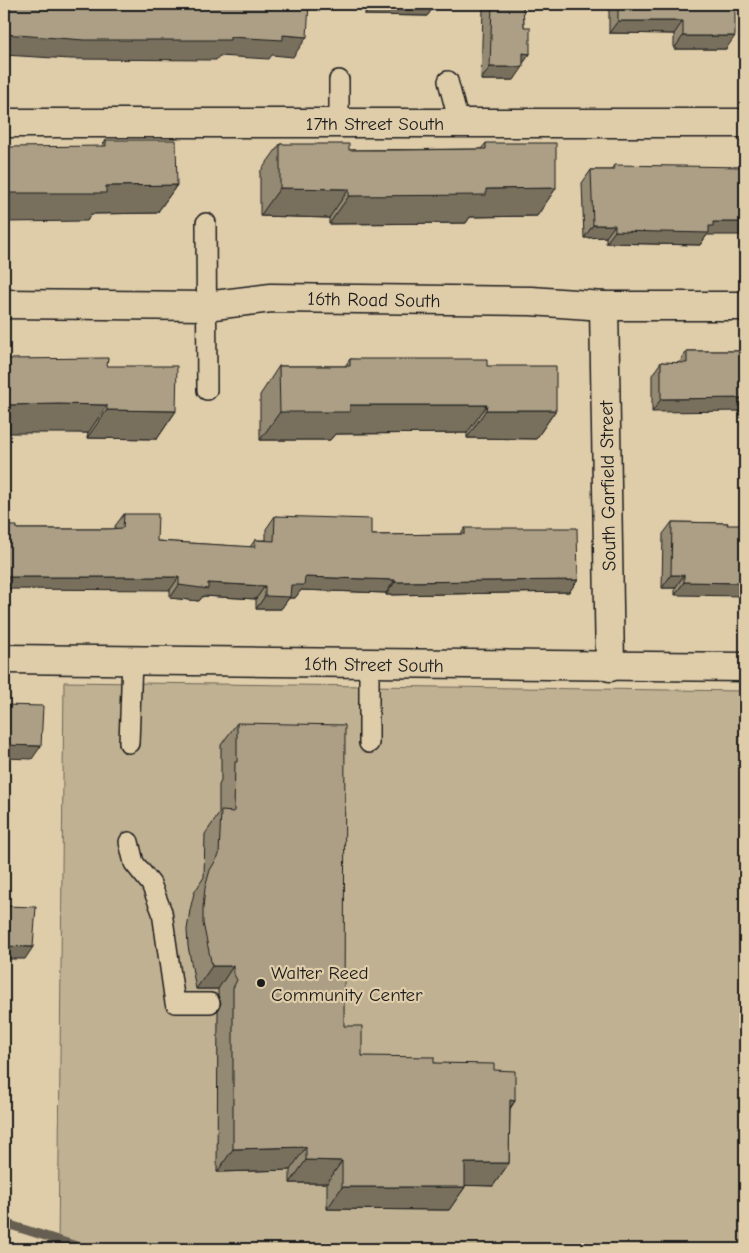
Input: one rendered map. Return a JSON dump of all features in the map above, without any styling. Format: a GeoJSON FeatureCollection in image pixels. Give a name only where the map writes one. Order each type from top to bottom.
{"type":"FeatureCollection","features":[{"type":"Feature","properties":{"kind":"street","name":"17th Street South"},"geometry":{"type":"LineString","coordinates":[[4,123],[745,123]]}},
{"type":"Feature","properties":{"kind":"street","name":"16th Road South"},"geometry":{"type":"LineString","coordinates":[[4,304],[206,306],[271,298],[531,301],[604,306],[745,306]]}},
{"type":"Feature","properties":{"kind":"street","name":"South Garfield Street"},"geometry":{"type":"LineString","coordinates":[[604,306],[610,667]]}},
{"type":"Feature","properties":{"kind":"street","name":"16th Street South"},"geometry":{"type":"LineString","coordinates":[[4,659],[745,667]]}},
{"type":"Feature","properties":{"kind":"lane"},"geometry":{"type":"LineString","coordinates":[[339,80],[340,124]]}},
{"type":"Feature","properties":{"kind":"lane"},"geometry":{"type":"LineString","coordinates":[[448,81],[459,124]]}},
{"type":"Feature","properties":{"kind":"lane"},"geometry":{"type":"LineString","coordinates":[[206,223],[207,390]]}},
{"type":"Feature","properties":{"kind":"lane"},"geometry":{"type":"LineString","coordinates":[[129,743],[132,660]]}},
{"type":"Feature","properties":{"kind":"lane"},"geometry":{"type":"LineString","coordinates":[[368,742],[369,664]]}},
{"type":"Feature","properties":{"kind":"lane"},"geometry":{"type":"LineString","coordinates":[[129,842],[134,863],[151,884],[162,912],[175,1003],[210,1003]]}},
{"type":"Feature","properties":{"kind":"shaded area"},"geometry":{"type":"Polygon","coordinates":[[[64,682],[745,691],[745,1249],[58,1249],[64,682]]]}},
{"type":"Feature","properties":{"kind":"building"},"geometry":{"type":"Polygon","coordinates":[[[4,4],[309,4],[307,37],[283,35],[283,40],[230,37],[230,40],[84,40],[4,34],[4,4]]]}},
{"type":"Feature","properties":{"kind":"building"},"geometry":{"type":"Polygon","coordinates":[[[492,4],[523,4],[524,27],[530,27],[530,54],[523,53],[523,67],[490,67],[492,4]]]}},
{"type":"Feature","properties":{"kind":"building"},"geometry":{"type":"Polygon","coordinates":[[[618,4],[735,4],[735,36],[683,36],[683,21],[618,21],[618,4]]]}},
{"type":"Feature","properties":{"kind":"building"},"geometry":{"type":"Polygon","coordinates":[[[106,140],[176,140],[177,185],[106,186],[106,193],[4,193],[4,147],[106,146],[106,140]]]}},
{"type":"Feature","properties":{"kind":"building"},"geometry":{"type":"Polygon","coordinates":[[[486,143],[556,143],[556,188],[486,189],[486,195],[349,196],[349,189],[280,188],[280,144],[349,144],[349,150],[397,150],[486,149],[486,143]]]}},
{"type":"Feature","properties":{"kind":"building"},"geometry":{"type":"Polygon","coordinates":[[[614,165],[745,167],[745,222],[713,222],[713,226],[709,226],[709,233],[615,231],[615,225],[593,225],[591,170],[614,170],[614,165]]]}},
{"type":"Feature","properties":{"kind":"building"},"geometry":{"type":"Polygon","coordinates":[[[687,351],[745,351],[745,398],[661,399],[661,362],[687,363],[687,351]]]}},
{"type":"Feature","properties":{"kind":"building"},"geometry":{"type":"Polygon","coordinates":[[[108,358],[107,366],[177,366],[176,411],[107,410],[107,405],[4,405],[4,359],[108,358]]]}},
{"type":"Feature","properties":{"kind":"building"},"geometry":{"type":"Polygon","coordinates":[[[350,359],[487,359],[487,366],[556,366],[556,410],[486,410],[487,405],[350,405],[350,412],[280,412],[279,366],[350,366],[350,359]]]}},
{"type":"Feature","properties":{"kind":"building"},"geometry":{"type":"Polygon","coordinates":[[[124,514],[158,514],[157,541],[255,547],[255,540],[274,541],[275,516],[371,519],[371,535],[465,534],[465,528],[577,528],[578,580],[395,582],[395,580],[305,577],[304,585],[291,585],[290,597],[265,596],[265,586],[208,583],[208,589],[179,585],[179,577],[4,577],[4,526],[17,526],[17,529],[123,528],[124,514]]]}},
{"type":"Feature","properties":{"kind":"building"},"geometry":{"type":"Polygon","coordinates":[[[672,522],[745,525],[745,583],[684,582],[684,575],[671,575],[672,522]]]}},
{"type":"Feature","properties":{"kind":"building"},"geometry":{"type":"Polygon","coordinates":[[[4,705],[43,706],[41,746],[4,745],[4,705]]]}},
{"type":"Feature","properties":{"kind":"building","name":"Walter Reed Community Center"},"geometry":{"type":"Polygon","coordinates":[[[237,723],[345,725],[344,1026],[362,1026],[362,1056],[434,1057],[434,1063],[494,1064],[494,1070],[515,1071],[515,1101],[510,1100],[509,1163],[465,1163],[465,1187],[342,1187],[342,1161],[306,1160],[306,1147],[233,1149],[233,988],[237,980],[233,973],[233,966],[212,966],[203,923],[203,908],[205,888],[210,870],[219,855],[221,811],[234,812],[237,723]]]}},
{"type":"Feature","properties":{"kind":"building"},"geometry":{"type":"Polygon","coordinates":[[[4,906],[36,907],[33,947],[4,946],[4,906]]]}},
{"type":"Feature","properties":{"kind":"waterway"},"geometry":{"type":"LineString","coordinates":[[4,1223],[86,1249]]}},
{"type":"Feature","properties":{"kind":"place","name":"Walter Reed Community Center"},"geometry":{"type":"Point","coordinates":[261,983]}}]}
